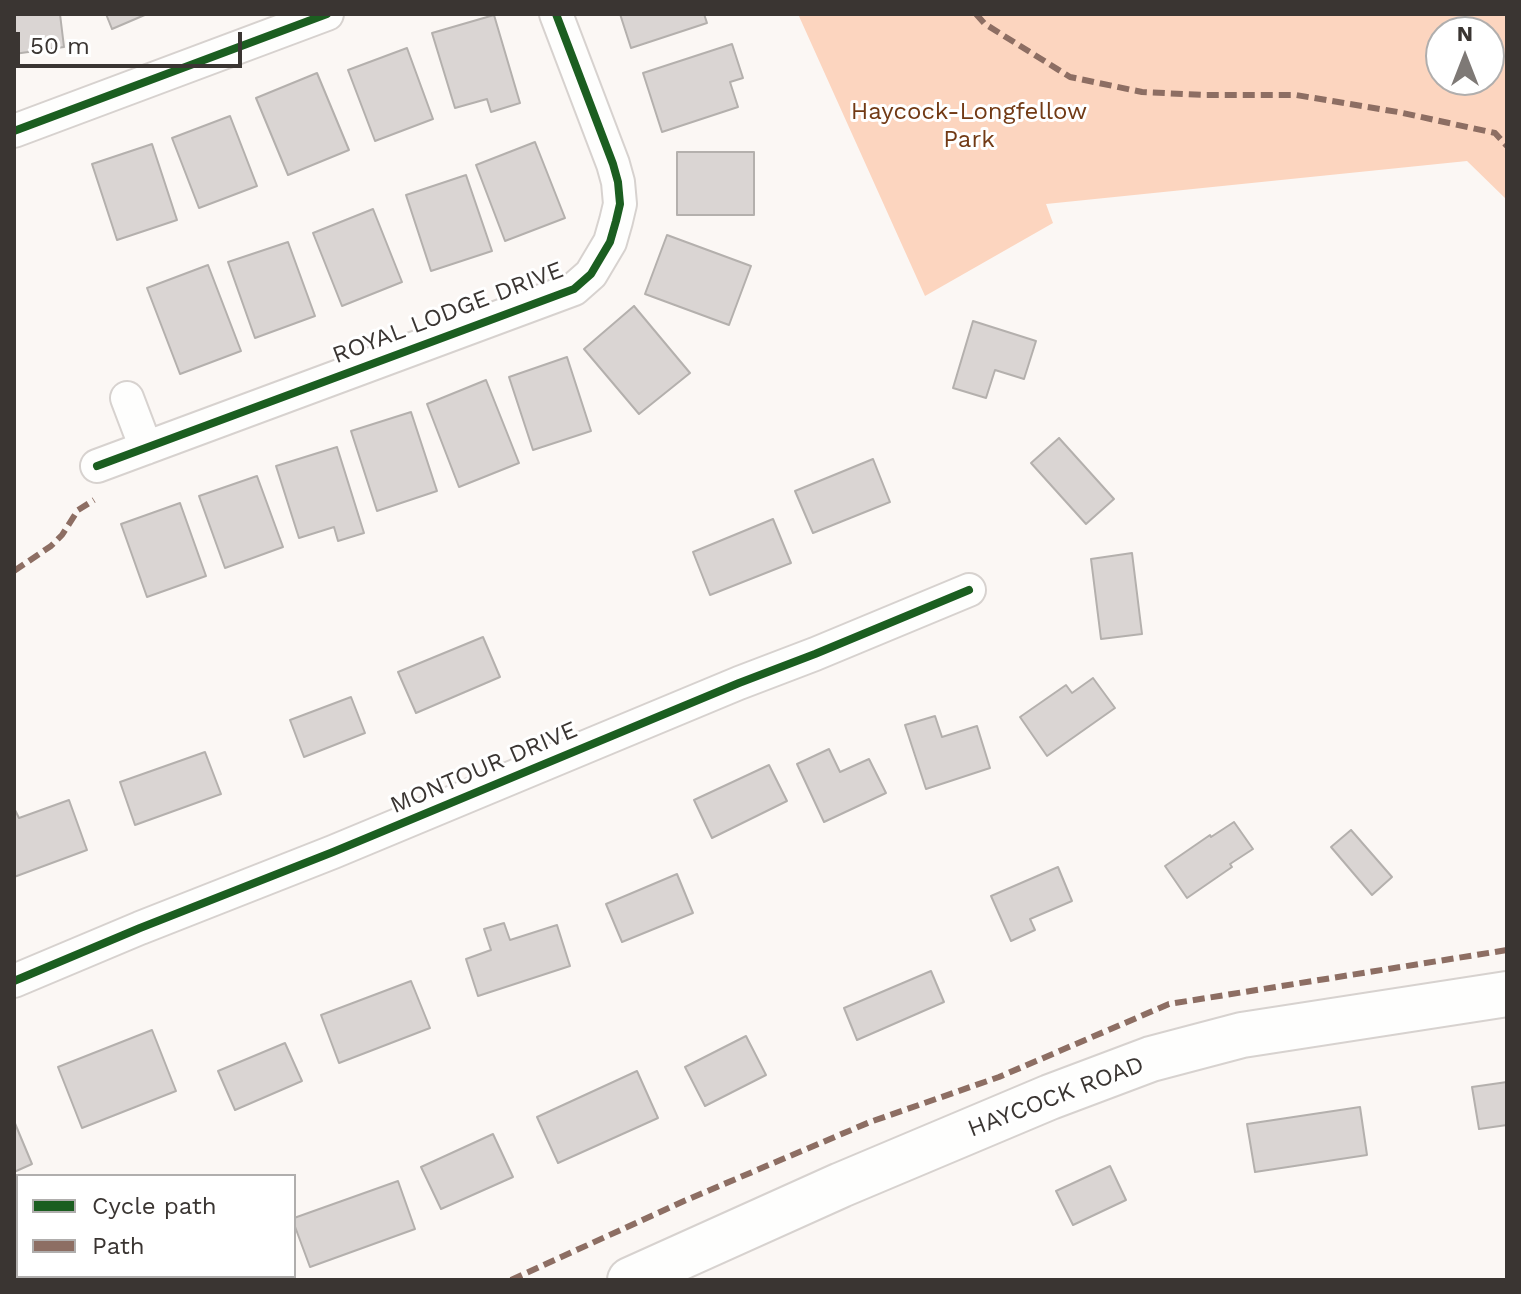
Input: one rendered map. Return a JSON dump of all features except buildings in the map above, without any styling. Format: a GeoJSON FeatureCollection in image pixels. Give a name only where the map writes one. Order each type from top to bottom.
{"type":"FeatureCollection","features":[{"type":"Feature","properties":{"kind":"main road","name":"HAYCOCK ROAD"},"geometry":{"type":"LineString","coordinates":[[630,1280],[855,1179],[1050,1097],[1151,1059],[1242,1035],[1507,994]]}},
{"type":"Feature","properties":{"kind":"street"},"geometry":{"type":"LineString","coordinates":[[14,131],[327,14]]}},
{"type":"Feature","properties":{"kind":"street","name":"ROYAL LODGE DRIVE"},"geometry":{"type":"LineString","coordinates":[[97,466],[574,289],[591,274],[610,242],[620,204],[618,182],[556,14]]}},
{"type":"Feature","properties":{"kind":"street"},"geometry":{"type":"LineString","coordinates":[[127,398],[146,448]]}},
{"type":"Feature","properties":{"kind":"street","name":"MONTOUR DRIVE"},"geometry":{"type":"LineString","coordinates":[[14,981],[969,590]]}},
{"type":"Feature","properties":{"kind":"green space","name":"Haycock-Longfellow Park"},"geometry":{"type":"Polygon","coordinates":[[[798,14],[1507,14],[1507,200],[1467,161],[1046,204],[1053,223],[925,296],[798,14]]]}},
{"type":"Feature","properties":{"kind":"marked path"},"geometry":{"type":"LineString","coordinates":[[976,14],[985,24],[1070,77],[1142,92],[1296,95],[1398,112],[1495,133],[1507,146]]}},
{"type":"Feature","properties":{"kind":"marked path"},"geometry":{"type":"LineString","coordinates":[[14,571],[51,546],[78,510],[94,500]]}},
{"type":"Feature","properties":{"kind":"marked path"},"geometry":{"type":"LineString","coordinates":[[511,1280],[684,1201],[870,1122],[999,1077],[1169,1004],[1507,950]]}},
{"type":"Feature","properties":{"kind":"cycle path"},"geometry":{"type":"LineString","coordinates":[[14,131],[327,14]]}},
{"type":"Feature","properties":{"kind":"cycle path"},"geometry":{"type":"LineString","coordinates":[[97,466],[574,289],[591,274],[610,242],[620,204],[618,182],[556,14]]}},
{"type":"Feature","properties":{"kind":"cycle path"},"geometry":{"type":"LineString","coordinates":[[14,981],[969,590]]}}]}
